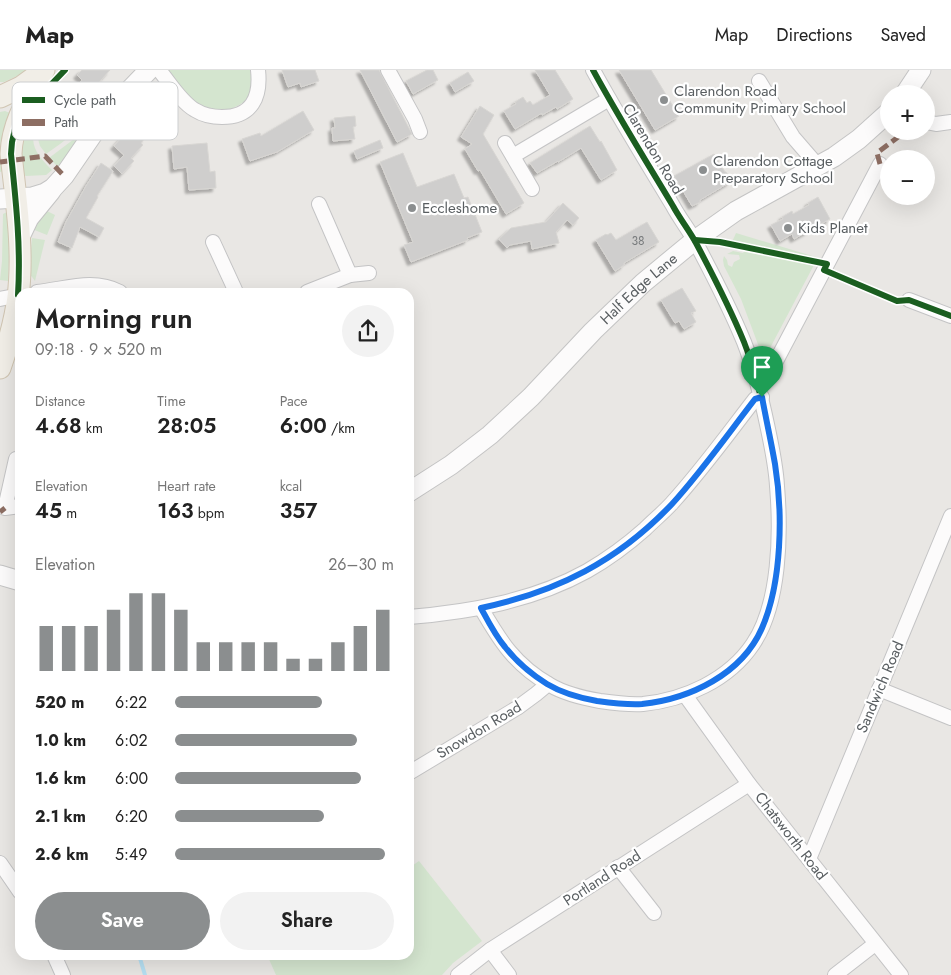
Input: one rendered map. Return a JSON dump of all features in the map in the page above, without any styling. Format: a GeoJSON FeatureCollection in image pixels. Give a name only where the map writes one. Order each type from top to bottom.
{"type":"FeatureCollection","features":[{"type":"Feature","properties":{"kind":"main road"},"geometry":{"type":"LineString","coordinates":[[29,82],[44,70]]}},
{"type":"Feature","properties":{"kind":"main road"},"geometry":{"type":"LineString","coordinates":[[37,82],[44,70]]}},
{"type":"Feature","properties":{"kind":"main road"},"geometry":{"type":"LineString","coordinates":[[137,82],[149,70]]}},
{"type":"Feature","properties":{"kind":"main road"},"geometry":{"type":"LineString","coordinates":[[911,85],[921,70]]}},
{"type":"Feature","properties":{"kind":"main road"},"geometry":{"type":"LineString","coordinates":[[0,96],[12,91]]}},
{"type":"Feature","properties":{"kind":"main road","name":"Half Edge Lane"},"geometry":{"type":"LineString","coordinates":[[414,489],[451,465],[490,435],[531,397],[593,330],[635,290],[694,240],[736,211],[834,158],[880,120]]}},
{"type":"Feature","properties":{"kind":"main road"},"geometry":{"type":"LineString","coordinates":[[12,140],[8,199],[19,239],[19,288]]}},
{"type":"Feature","properties":{"kind":"main road"},"geometry":{"type":"LineString","coordinates":[[19,239],[29,218],[64,176],[89,140]]}},
{"type":"Feature","properties":{"kind":"main road"},"geometry":{"type":"LineString","coordinates":[[8,199],[39,196],[54,188]]}},
{"type":"Feature","properties":{"kind":"main road"},"geometry":{"type":"LineString","coordinates":[[0,368],[15,316]]}},
{"type":"Feature","properties":{"kind":"main road"},"geometry":{"type":"LineString","coordinates":[[0,575],[15,580]]}},
{"type":"Feature","properties":{"kind":"street"},"geometry":{"type":"LineString","coordinates":[[159,70],[168,82]]}},
{"type":"Feature","properties":{"kind":"street"},"geometry":{"type":"LineString","coordinates":[[178,94],[194,110],[204,114],[216,117],[238,114],[246,110],[253,103],[258,91],[258,70]]}},
{"type":"Feature","properties":{"kind":"street"},"geometry":{"type":"LineString","coordinates":[[388,70],[418,125]]}},
{"type":"Feature","properties":{"kind":"street","name":"Clarendon Road"},"geometry":{"type":"LineString","coordinates":[[481,608],[504,646],[514,658],[548,684],[577,696],[599,701],[641,704],[685,695],[730,669],[753,645],[761,631],[772,597],[777,564],[779,510],[775,464],[760,391],[730,308],[694,240],[593,70]]}},
{"type":"Feature","properties":{"kind":"street"},"geometry":{"type":"LineString","coordinates":[[759,81],[793,137],[819,166]]}},
{"type":"Feature","properties":{"kind":"street"},"geometry":{"type":"LineString","coordinates":[[513,156],[609,99]]}},
{"type":"Feature","properties":{"kind":"street"},"geometry":{"type":"LineString","coordinates":[[935,124],[951,122]]}},
{"type":"Feature","properties":{"kind":"street"},"geometry":{"type":"LineString","coordinates":[[505,143],[532,189]]}},
{"type":"Feature","properties":{"kind":"street"},"geometry":{"type":"LineString","coordinates":[[414,617],[481,608],[535,594],[566,582],[594,567],[625,546],[672,504],[707,462],[760,391],[880,164]]}},
{"type":"Feature","properties":{"kind":"street"},"geometry":{"type":"LineString","coordinates":[[319,204],[350,275]]}},
{"type":"Feature","properties":{"kind":"street"},"geometry":{"type":"LineString","coordinates":[[213,242],[234,288]]}},
{"type":"Feature","properties":{"kind":"street"},"geometry":{"type":"LineString","coordinates":[[317,288],[350,275],[370,273]]}},
{"type":"Feature","properties":{"kind":"street"},"geometry":{"type":"LineString","coordinates":[[64,288],[94,284],[109,288]]}},
{"type":"Feature","properties":{"kind":"street"},"geometry":{"type":"LineString","coordinates":[[908,300],[951,316]]}},
{"type":"Feature","properties":{"kind":"street"},"geometry":{"type":"LineString","coordinates":[[15,463],[5,508],[15,507]]}},
{"type":"Feature","properties":{"kind":"street","name":"Sandwich Road"},"geometry":{"type":"LineString","coordinates":[[809,859],[951,516]]}},
{"type":"Feature","properties":{"kind":"street","name":"Snowdon Road"},"geometry":{"type":"LineString","coordinates":[[414,770],[511,712],[548,684]]}},
{"type":"Feature","properties":{"kind":"street"},"geometry":{"type":"LineString","coordinates":[[879,689],[951,718]]}},
{"type":"Feature","properties":{"kind":"street","name":"Chatsworth Road"},"geometry":{"type":"LineString","coordinates":[[685,695],[749,784],[900,975]]}},
{"type":"Feature","properties":{"kind":"street","name":"Portland Road"},"geometry":{"type":"LineString","coordinates":[[458,975],[490,950],[749,784]]}},
{"type":"Feature","properties":{"kind":"street"},"geometry":{"type":"LineString","coordinates":[[0,863],[15,885]]}},
{"type":"Feature","properties":{"kind":"street"},"geometry":{"type":"LineString","coordinates":[[618,867],[654,913]]}},
{"type":"Feature","properties":{"kind":"street"},"geometry":{"type":"LineString","coordinates":[[835,975],[875,944]]}},
{"type":"Feature","properties":{"kind":"street"},"geometry":{"type":"LineString","coordinates":[[490,950],[509,975]]}},
{"type":"Feature","properties":{"kind":"street"},"geometry":{"type":"LineString","coordinates":[[56,960],[63,975]]}},
{"type":"Feature","properties":{"kind":"green space"},"geometry":{"type":"Polygon","coordinates":[[[0,70],[30,70],[0,82],[0,70]]]}},
{"type":"Feature","properties":{"kind":"green space"},"geometry":{"type":"Polygon","coordinates":[[[168,70],[250,70],[251,90],[249,96],[240,105],[226,110],[206,111],[197,107],[178,86],[178,82],[174,82],[166,72],[168,70]]]}},
{"type":"Feature","properties":{"kind":"green space"},"geometry":{"type":"Polygon","coordinates":[[[0,112],[10,113],[3,171],[0,172],[0,112]]]}},
{"type":"Feature","properties":{"kind":"green space"},"geometry":{"type":"Polygon","coordinates":[[[23,140],[33,140],[36,151],[52,170],[46,175],[26,176],[22,174],[23,140]]]}},
{"type":"Feature","properties":{"kind":"green space"},"geometry":{"type":"Polygon","coordinates":[[[38,140],[65,140],[46,154],[38,140]]]}},
{"type":"Feature","properties":{"kind":"green space"},"geometry":{"type":"Polygon","coordinates":[[[73,140],[79,140],[59,168],[49,158],[73,140]]]}},
{"type":"Feature","properties":{"kind":"green space"},"geometry":{"type":"Polygon","coordinates":[[[45,210],[55,215],[47,235],[32,229],[45,210]]]}},
{"type":"Feature","properties":{"kind":"green space"},"geometry":{"type":"Polygon","coordinates":[[[7,212],[9,217],[8,281],[0,280],[3,214],[7,212]]]}},
{"type":"Feature","properties":{"kind":"green space"},"geometry":{"type":"Polygon","coordinates":[[[736,233],[819,258],[817,260],[732,242],[736,233]]]}},
{"type":"Feature","properties":{"kind":"green space"},"geometry":{"type":"Polygon","coordinates":[[[32,238],[45,240],[35,281],[29,273],[32,238]]]}},
{"type":"Feature","properties":{"kind":"green space"},"geometry":{"type":"Polygon","coordinates":[[[746,249],[815,263],[769,350],[759,347],[741,299],[724,266],[724,256],[728,265],[732,267],[734,262],[740,259],[739,255],[727,254],[733,251],[743,253],[746,249]]]}},
{"type":"Feature","properties":{"kind":"green space"},"geometry":{"type":"Polygon","coordinates":[[[419,861],[482,941],[453,963],[442,975],[276,975],[269,960],[414,960],[414,864],[419,861]]]}},
{"type":"Feature","properties":{"kind":"building"},"geometry":{"type":"Polygon","coordinates":[[[82,70],[110,70],[99,82],[80,82],[82,80],[77,75],[82,70]]]}},
{"type":"Feature","properties":{"kind":"building"},"geometry":{"type":"Polygon","coordinates":[[[282,70],[315,70],[319,81],[301,87],[300,83],[288,87],[282,70]]]}},
{"type":"Feature","properties":{"kind":"building"},"geometry":{"type":"Polygon","coordinates":[[[360,70],[379,70],[412,134],[397,142],[360,70]]]}},
{"type":"Feature","properties":{"kind":"building"},"geometry":{"type":"Polygon","coordinates":[[[427,70],[433,70],[438,80],[413,94],[406,81],[427,70]]]}},
{"type":"Feature","properties":{"kind":"building"},"geometry":{"type":"Polygon","coordinates":[[[535,70],[555,70],[573,99],[557,109],[556,107],[542,115],[542,113],[515,129],[504,111],[523,97],[527,103],[530,101],[533,105],[550,95],[535,70]]]}},
{"type":"Feature","properties":{"kind":"building"},"geometry":{"type":"Polygon","coordinates":[[[619,70],[651,70],[679,116],[655,130],[619,70]]]}},
{"type":"Feature","properties":{"kind":"building"},"geometry":{"type":"Polygon","coordinates":[[[468,72],[474,81],[455,92],[450,83],[468,72]]]}},
{"type":"Feature","properties":{"kind":"building"},"geometry":{"type":"Polygon","coordinates":[[[480,106],[494,115],[483,134],[524,203],[506,214],[465,149],[472,144],[461,137],[480,106]]]}},
{"type":"Feature","properties":{"kind":"building"},"geometry":{"type":"Polygon","coordinates":[[[303,111],[314,130],[277,152],[250,161],[242,139],[260,133],[261,136],[303,111]]]}},
{"type":"Feature","properties":{"kind":"building"},"geometry":{"type":"Polygon","coordinates":[[[355,116],[356,126],[353,127],[355,139],[333,141],[332,128],[335,128],[334,118],[355,116]]]}},
{"type":"Feature","properties":{"kind":"building"},"geometry":{"type":"Polygon","coordinates":[[[590,126],[601,141],[617,170],[601,180],[581,148],[537,173],[530,163],[590,126]]]}},
{"type":"Feature","properties":{"kind":"building"},"geometry":{"type":"Polygon","coordinates":[[[119,140],[143,140],[141,143],[143,145],[131,158],[134,161],[122,174],[114,166],[124,155],[114,146],[119,140]]]}},
{"type":"Feature","properties":{"kind":"building"},"geometry":{"type":"Polygon","coordinates":[[[380,140],[383,148],[357,159],[354,151],[380,140]]]}},
{"type":"Feature","properties":{"kind":"building"},"geometry":{"type":"Polygon","coordinates":[[[207,143],[210,172],[215,171],[216,188],[189,190],[187,167],[174,169],[172,146],[207,143]]]}},
{"type":"Feature","properties":{"kind":"building"},"geometry":{"type":"Polygon","coordinates":[[[403,153],[417,187],[454,174],[464,198],[468,197],[482,232],[467,238],[468,240],[411,262],[404,245],[413,242],[380,162],[403,153]]]}},
{"type":"Feature","properties":{"kind":"building"},"geometry":{"type":"Polygon","coordinates":[[[714,154],[731,180],[692,206],[674,176],[714,154]]]}},
{"type":"Feature","properties":{"kind":"building"},"geometry":{"type":"Polygon","coordinates":[[[101,163],[113,171],[86,218],[104,228],[99,237],[80,227],[72,248],[58,242],[66,222],[101,163]]]}},
{"type":"Feature","properties":{"kind":"building"},"geometry":{"type":"Polygon","coordinates":[[[818,197],[830,219],[794,239],[792,234],[780,241],[771,225],[783,219],[782,217],[792,211],[793,214],[809,205],[808,203],[818,197]]]}},
{"type":"Feature","properties":{"kind":"building"},"geometry":{"type":"Polygon","coordinates":[[[563,203],[579,218],[573,225],[567,220],[556,232],[559,243],[532,249],[531,241],[510,245],[507,248],[499,239],[511,228],[546,222],[563,203]]]}},
{"type":"Feature","properties":{"kind":"building"},"geometry":{"type":"Polygon","coordinates":[[[647,222],[659,242],[624,263],[615,271],[596,240],[611,233],[616,240],[647,222]]]}},
{"type":"Feature","properties":{"kind":"building"},"geometry":{"type":"Polygon","coordinates":[[[682,288],[696,311],[691,313],[696,322],[684,329],[679,321],[675,323],[661,300],[682,288]]]}},
{"type":"Feature","properties":{"kind":"waterway"},"geometry":{"type":"LineString","coordinates":[[140,960],[145,975]]}},
{"type":"Feature","properties":{"kind":"marked path"},"geometry":{"type":"LineString","coordinates":[[881,150],[894,140]]}},
{"type":"Feature","properties":{"kind":"marked path"},"geometry":{"type":"LineString","coordinates":[[880,151],[877,153],[880,164]]}},
{"type":"Feature","properties":{"kind":"marked path"},"geometry":{"type":"LineString","coordinates":[[0,162],[45,156],[64,176]]}},
{"type":"Feature","properties":{"kind":"marked path"},"geometry":{"type":"LineString","coordinates":[[0,512],[5,508]]}},
{"type":"Feature","properties":{"kind":"cycle path"},"geometry":{"type":"LineString","coordinates":[[53,82],[65,70]]}},
{"type":"Feature","properties":{"kind":"cycle path"},"geometry":{"type":"LineString","coordinates":[[481,608],[502,642],[518,661],[550,685],[568,693],[594,700],[621,704],[643,704],[659,702],[689,693],[718,678],[731,668],[743,657],[762,628],[774,589],[779,525],[776,472],[763,407],[748,353],[739,329],[696,243],[593,70]]}},
{"type":"Feature","properties":{"kind":"cycle path"},"geometry":{"type":"LineString","coordinates":[[12,140],[11,154],[18,242],[18,288]]}},
{"type":"Feature","properties":{"kind":"cycle path"},"geometry":{"type":"LineString","coordinates":[[695,240],[720,242],[827,264],[824,270],[897,301],[909,300],[951,316]]}},
{"type":"Feature","properties":{"kind":"place","name":"Clarendon Road Community Primary School"},"geometry":{"type":"Point","coordinates":[664,100]}},
{"type":"Feature","properties":{"kind":"place","name":"Clarendon Cottage Preparatory School"},"geometry":{"type":"Point","coordinates":[703,170]}},
{"type":"Feature","properties":{"kind":"place","name":"Eccleshome"},"geometry":{"type":"Point","coordinates":[412,208]}},
{"type":"Feature","properties":{"kind":"place","name":"Kids Planet"},"geometry":{"type":"Point","coordinates":[788,228]}},
{"type":"Feature","properties":{"kind":"route"},"geometry":{"type":"LineString","coordinates":[[762,397],[777,483],[779,510],[777,564],[772,597],[761,631],[753,645],[742,657],[730,669],[696,690],[671,699],[641,704],[591,700],[577,696],[548,684],[514,658],[504,646],[481,608],[535,594],[566,582],[586,572],[625,546],[672,504],[755,399],[762,397]]}}]}
